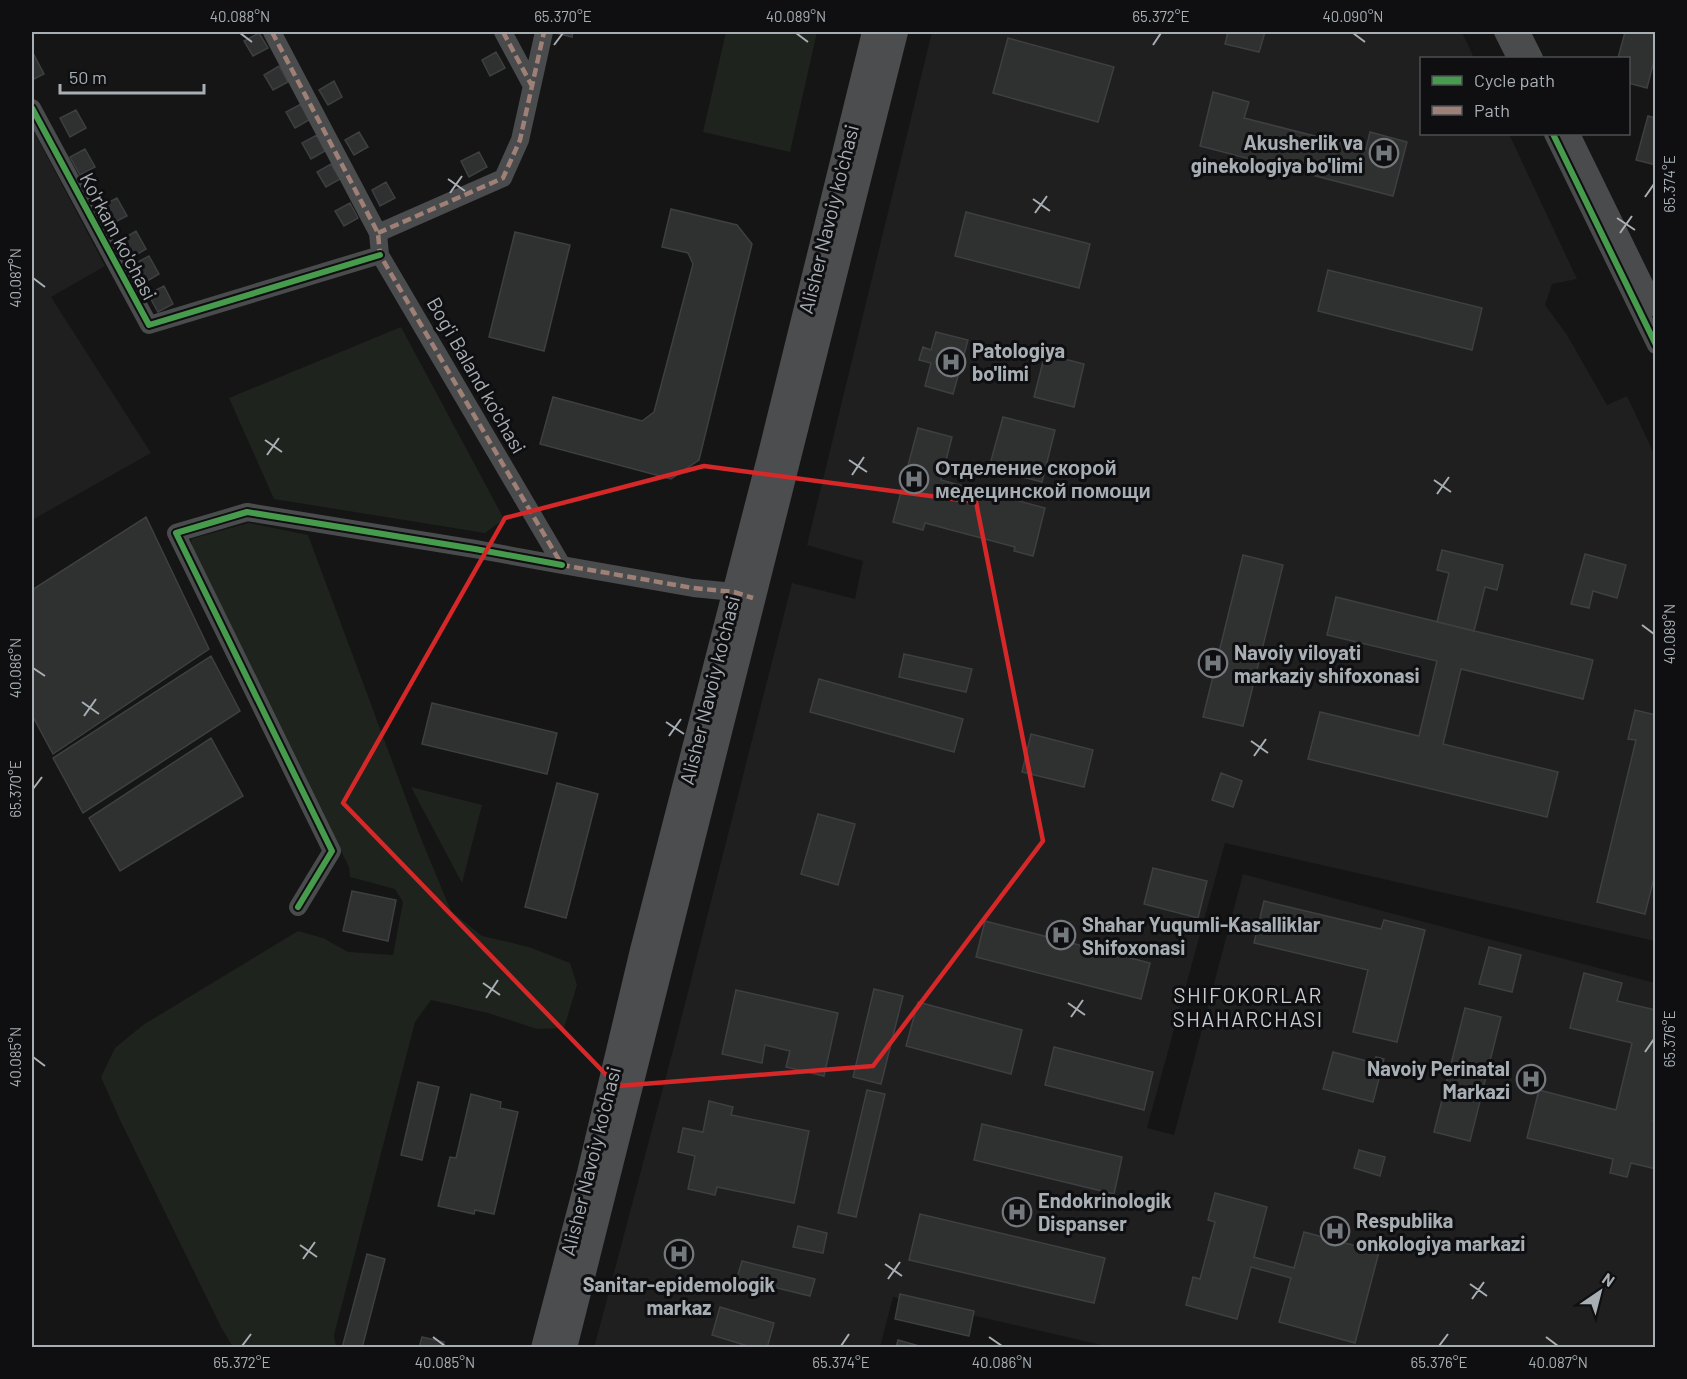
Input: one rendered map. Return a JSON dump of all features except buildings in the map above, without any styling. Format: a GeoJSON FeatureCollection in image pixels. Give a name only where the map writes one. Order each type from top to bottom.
{"type":"FeatureCollection","features":[{"type":"Feature","properties":{"kind":"main road","name":"Alisher Navoiy ko'chasi"},"geometry":{"type":"LineString","coordinates":[[565,1347],[744,595],[874,32]]}},
{"type":"Feature","properties":{"kind":"main road","name":"Alisher Navoiy ko'chasi"},"geometry":{"type":"LineString","coordinates":[[543,1347],[589,1173],[642,950],[744,595],[896,32]]}},
{"type":"Feature","properties":{"kind":"street","name":"Bog'i Baland ko'chasi"},"geometry":{"type":"LineString","coordinates":[[272,32],[378,233],[380,255],[561,565]]}},
{"type":"Feature","properties":{"kind":"street"},"geometry":{"type":"LineString","coordinates":[[503,32],[532,86]]}},
{"type":"Feature","properties":{"kind":"street"},"geometry":{"type":"LineString","coordinates":[[378,233],[503,178],[520,140],[544,32]]}},
{"type":"Feature","properties":{"kind":"street"},"geometry":{"type":"LineString","coordinates":[[1503,32],[1516,57]]}},
{"type":"Feature","properties":{"kind":"street"},"geometry":{"type":"LineString","coordinates":[[1521,32],[1534,57]]}},
{"type":"Feature","properties":{"kind":"street","name":"Ko'rkam ko'chasi"},"geometry":{"type":"LineString","coordinates":[[32,108],[149,325],[380,255]]}},
{"type":"Feature","properties":{"kind":"street"},"geometry":{"type":"LineString","coordinates":[[1554,135],[1652,309]]}},
{"type":"Feature","properties":{"kind":"street"},"geometry":{"type":"LineString","coordinates":[[1571,135],[1652,309],[1656,345]]}},
{"type":"Feature","properties":{"kind":"street"},"geometry":{"type":"LineString","coordinates":[[298,907],[332,851],[176,533],[247,512],[744,595]]}},
{"type":"Feature","properties":{"kind":"highlighted area"},"geometry":{"type":"Polygon","coordinates":[[[704,466],[976,502],[1043,841],[873,1066],[617,1086],[343,803],[505,518],[704,466]]]}},
{"type":"Feature","properties":{"kind":"shaded area"},"geometry":{"type":"Polygon","coordinates":[[[726,32],[817,32],[790,152],[703,132],[726,32]]]}},
{"type":"Feature","properties":{"kind":"shaded area"},"geometry":{"type":"Polygon","coordinates":[[[932,32],[1462,32],[1474,57],[1420,57],[1420,135],[1509,135],[1577,279],[1552,284],[1545,305],[1567,335],[1607,405],[1627,396],[1655,456],[1655,941],[1225,843],[1147,1128],[1174,1135],[1243,874],[1655,983],[1655,1347],[1110,1347],[893,1297],[880,1347],[594,1348],[677,1035],[792,583],[855,599],[863,561],[807,545],[932,32]]]}},
{"type":"Feature","properties":{"kind":"shaded area"},"geometry":{"type":"Polygon","coordinates":[[[32,128],[105,266],[51,297],[151,453],[32,520],[32,128]]]}},
{"type":"Feature","properties":{"kind":"shaded area"},"geometry":{"type":"Polygon","coordinates":[[[401,327],[504,519],[485,533],[274,499],[229,398],[401,327]]]}},
{"type":"Feature","properties":{"kind":"shaded area"},"geometry":{"type":"Polygon","coordinates":[[[249,523],[308,535],[420,836],[451,911],[482,936],[529,947],[570,963],[577,985],[564,1028],[537,1029],[488,1013],[431,1000],[415,1022],[334,1335],[336,1347],[233,1347],[221,1327],[101,1077],[115,1048],[143,1025],[298,931],[323,938],[348,952],[393,955],[403,902],[395,889],[350,877],[349,867],[193,552],[191,539],[249,523]]]}},
{"type":"Feature","properties":{"kind":"shaded area"},"geometry":{"type":"Polygon","coordinates":[[[411,787],[482,805],[462,883],[411,787]]]}},
{"type":"Feature","properties":{"kind":"marked path"},"geometry":{"type":"LineString","coordinates":[[272,32],[378,233],[380,255],[562,565],[693,588],[734,592],[753,598]]}},
{"type":"Feature","properties":{"kind":"marked path"},"geometry":{"type":"LineString","coordinates":[[503,32],[532,86]]}},
{"type":"Feature","properties":{"kind":"marked path"},"geometry":{"type":"LineString","coordinates":[[378,233],[503,178],[520,140],[544,32]]}},
{"type":"Feature","properties":{"kind":"cycle path"},"geometry":{"type":"LineString","coordinates":[[32,108],[149,325],[380,255]]}},
{"type":"Feature","properties":{"kind":"cycle path"},"geometry":{"type":"LineString","coordinates":[[1553,135],[1656,345]]}},
{"type":"Feature","properties":{"kind":"cycle path"},"geometry":{"type":"LineString","coordinates":[[298,907],[332,851],[176,533],[247,512],[562,565]]}},
{"type":"Feature","properties":{"kind":"place","name":"Akusherlik va ginekologiya bo'limi"},"geometry":{"type":"Point","coordinates":[1384,153]}},
{"type":"Feature","properties":{"kind":"place","name":"Patologiya bo'limi"},"geometry":{"type":"Point","coordinates":[951,362]}},
{"type":"Feature","properties":{"kind":"place","name":"Отделение скорой медецинской помощи"},"geometry":{"type":"Point","coordinates":[914,479]}},
{"type":"Feature","properties":{"kind":"place","name":"Navoiy viloyati markaziy shifoxonasi"},"geometry":{"type":"Point","coordinates":[1213,663]}},
{"type":"Feature","properties":{"kind":"place","name":"Shahar Yuqumli-Kasalliklar Shifoxonasi"},"geometry":{"type":"Point","coordinates":[1061,935]}},
{"type":"Feature","properties":{"kind":"place","name":"Navoiy Perinatal Markazi"},"geometry":{"type":"Point","coordinates":[1531,1079]}},
{"type":"Feature","properties":{"kind":"place","name":"Endokrinologik Dispanser"},"geometry":{"type":"Point","coordinates":[1017,1212]}},
{"type":"Feature","properties":{"kind":"place","name":"Respublika onkologiya markazi"},"geometry":{"type":"Point","coordinates":[1335,1231]}},
{"type":"Feature","properties":{"kind":"place","name":"Sanitar-epidemologik markaz"},"geometry":{"type":"Point","coordinates":[679,1254]}},
{"type":"Feature","properties":{"kind":"district","name":"SHIFOKORLAR SHAHARCHASI"},"geometry":{"type":"Point","coordinates":[1248,1006]}}]}
